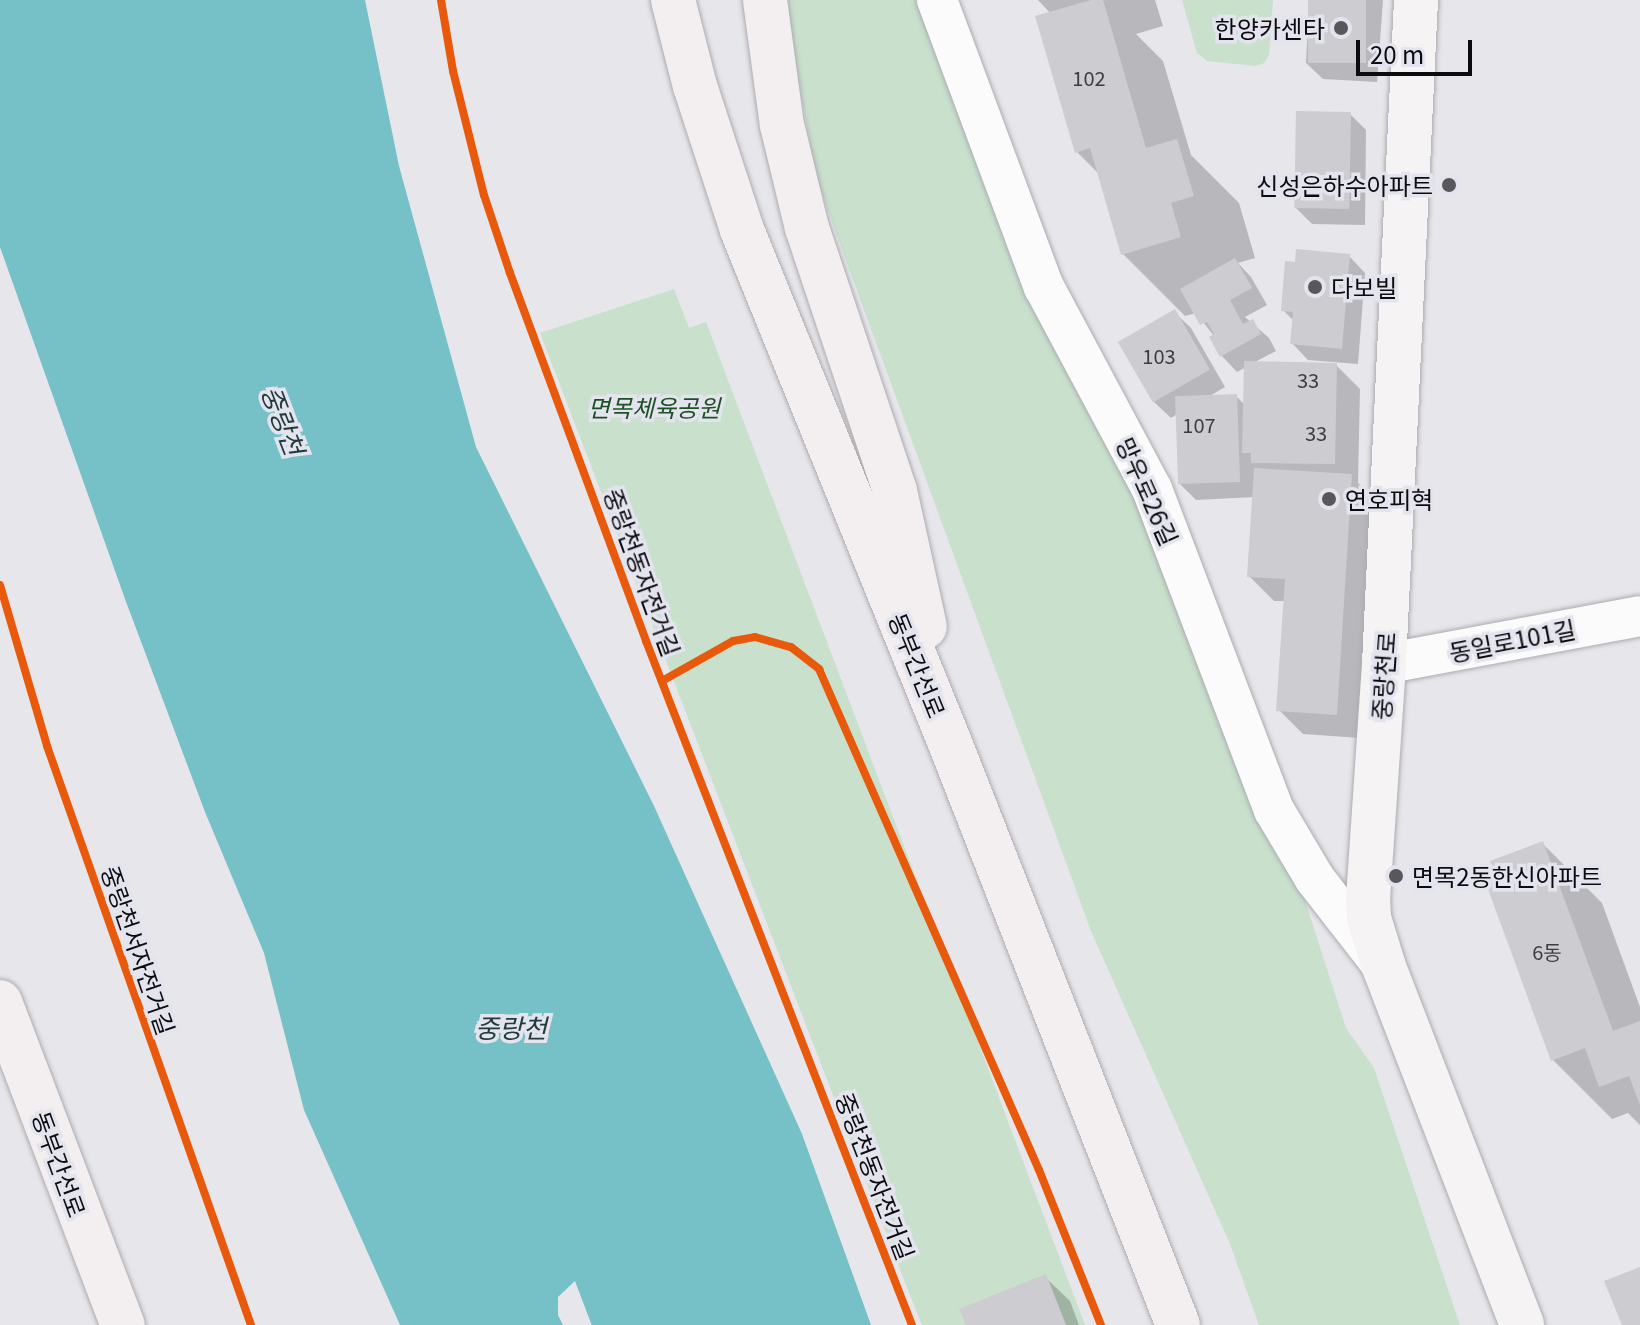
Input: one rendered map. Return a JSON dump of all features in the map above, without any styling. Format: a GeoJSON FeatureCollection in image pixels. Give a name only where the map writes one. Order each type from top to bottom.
{"type":"FeatureCollection","features":[{"type":"Feature","properties":{"kind":"highway","name":"동부간선로"},"geometry":{"type":"LineString","coordinates":[[673,0],[695,86],[742,230],[950,743],[1178,1325]]}},
{"type":"Feature","properties":{"kind":"highway"},"geometry":{"type":"LineString","coordinates":[[765,0],[782,125],[807,228],[895,491],[950,743]]}},
{"type":"Feature","properties":{"kind":"highway","name":"동부간선로"},"geometry":{"type":"LineString","coordinates":[[0,1002],[80,1219],[123,1325]]}},
{"type":"Feature","properties":{"kind":"highway"},"geometry":{"type":"LineString","coordinates":[[0,1068],[80,1219]]}},
{"type":"Feature","properties":{"kind":"main road","name":"중랑천로"},"geometry":{"type":"LineString","coordinates":[[1416,0],[1369,918],[1384,967],[1522,1325]]}},
{"type":"Feature","properties":{"kind":"street","name":"망우로26길"},"geometry":{"type":"LineString","coordinates":[[937,0],[1044,287],[1152,489],[1274,810],[1322,888],[1384,967]]}},
{"type":"Feature","properties":{"kind":"street","name":"동일로101길"},"geometry":{"type":"LineString","coordinates":[[1384,664],[1640,616]]}},
{"type":"Feature","properties":{"kind":"green space"},"geometry":{"type":"Polygon","coordinates":[[[783,0],[923,0],[1143,504],[1233,759],[1299,882],[1346,1028],[1374,1068],[1460,1325],[1259,1325],[1230,1244],[1091,931],[840,244],[817,179],[783,0]]]}},
{"type":"Feature","properties":{"kind":"green space"},"geometry":{"type":"Polygon","coordinates":[[[1182,0],[1273,0],[1269,55],[1264,63],[1256,66],[1207,61],[1197,53],[1182,0]]]}},
{"type":"Feature","properties":{"kind":"green space","name":"면목체육공원"},"geometry":{"type":"Polygon","coordinates":[[[674,289],[689,328],[706,322],[1085,1325],[922,1325],[906,1285],[540,333],[674,289]]]}},
{"type":"Feature","properties":{"kind":"water","name":"중랑천"},"geometry":{"type":"Polygon","coordinates":[[[0,0],[365,0],[399,166],[476,447],[654,806],[802,1134],[871,1325],[636,1325],[635,1295],[618,1275],[599,1231],[587,1238],[591,1275],[577,1279],[558,1297],[558,1315],[563,1325],[400,1325],[304,1110],[264,953],[205,812],[125,599],[0,247],[0,0]]]}},
{"type":"Feature","properties":{"kind":"building"},"geometry":{"type":"Polygon","coordinates":[[[1091,0],[1103,0],[1146,148],[1177,139],[1194,196],[1171,203],[1181,237],[1121,255],[1090,148],[1075,153],[1035,16],[1091,0]]]}},
{"type":"Feature","properties":{"kind":"building"},"geometry":{"type":"Polygon","coordinates":[[[1308,0],[1366,0],[1366,63],[1308,63],[1308,0]]]}},
{"type":"Feature","properties":{"kind":"building"},"geometry":{"type":"Polygon","coordinates":[[[1296,111],[1351,112],[1349,209],[1294,208],[1296,111]]]}},
{"type":"Feature","properties":{"kind":"building","name":"다보빌"},"geometry":{"type":"Polygon","coordinates":[[[1296,249],[1350,254],[1342,349],[1290,344],[1293,312],[1281,311],[1285,261],[1295,262],[1296,249]]]}},
{"type":"Feature","properties":{"kind":"building"},"geometry":{"type":"Polygon","coordinates":[[[1235,258],[1252,288],[1230,300],[1243,324],[1253,319],[1261,334],[1220,357],[1209,337],[1214,334],[1207,322],[1200,325],[1180,289],[1235,258]]]}},
{"type":"Feature","properties":{"kind":"building"},"geometry":{"type":"Polygon","coordinates":[[[1175,309],[1210,370],[1153,403],[1118,342],[1175,309]]]}},
{"type":"Feature","properties":{"kind":"building"},"geometry":{"type":"Polygon","coordinates":[[[1244,361],[1337,363],[1335,464],[1251,463],[1251,453],[1242,453],[1244,361]]]}},
{"type":"Feature","properties":{"kind":"building"},"geometry":{"type":"Polygon","coordinates":[[[1237,394],[1240,482],[1178,484],[1175,396],[1237,394]]]}},
{"type":"Feature","properties":{"kind":"building"},"geometry":{"type":"Polygon","coordinates":[[[1254,468],[1352,474],[1337,715],[1276,711],[1285,579],[1247,577],[1254,468]]]}},
{"type":"Feature","properties":{"kind":"building"},"geometry":{"type":"Polygon","coordinates":[[[1543,841],[1613,1031],[1640,1021],[1640,1105],[1629,1076],[1599,1087],[1585,1048],[1551,1061],[1485,881],[1496,878],[1490,861],[1543,841]]]}},
{"type":"Feature","properties":{"kind":"building"},"geometry":{"type":"Polygon","coordinates":[[[1640,1267],[1640,1325],[1622,1325],[1604,1281],[1640,1267]]]}},
{"type":"Feature","properties":{"kind":"building"},"geometry":{"type":"Polygon","coordinates":[[[1046,1274],[1066,1325],[966,1325],[959,1309],[1046,1274]]]}},
{"type":"Feature","properties":{"kind":"waterway","name":"중랑천"},"geometry":{"type":"LineString","coordinates":[[560,1143],[629,1325]]}},
{"type":"Feature","properties":{"kind":"cycle path","name":"중랑천동자전거길"},"geometry":{"type":"LineString","coordinates":[[441,0],[453,71],[484,195],[510,273],[646,641],[912,1325]]}},
{"type":"Feature","properties":{"kind":"cycle path","name":"중랑천서자전거길"},"geometry":{"type":"LineString","coordinates":[[0,585],[47,746],[251,1325]]}},
{"type":"Feature","properties":{"kind":"cycle path","name":"중랑천동자전거길"},"geometry":{"type":"LineString","coordinates":[[662,681],[733,641],[755,637],[791,647],[819,669],[1039,1170],[1101,1325]]}},
{"type":"Feature","properties":{"kind":"place","name":"한양카센타"},"geometry":{"type":"Point","coordinates":[1341,28]}},
{"type":"Feature","properties":{"kind":"place","name":"신성은하수아파트"},"geometry":{"type":"Point","coordinates":[1449,185]}},
{"type":"Feature","properties":{"kind":"place","name":"다보빌"},"geometry":{"type":"Point","coordinates":[1315,287]}},
{"type":"Feature","properties":{"kind":"place","name":"연호피혁"},"geometry":{"type":"Point","coordinates":[1329,499]}},
{"type":"Feature","properties":{"kind":"place","name":"면목2동한신아파트"},"geometry":{"type":"Point","coordinates":[1396,876]}}]}
